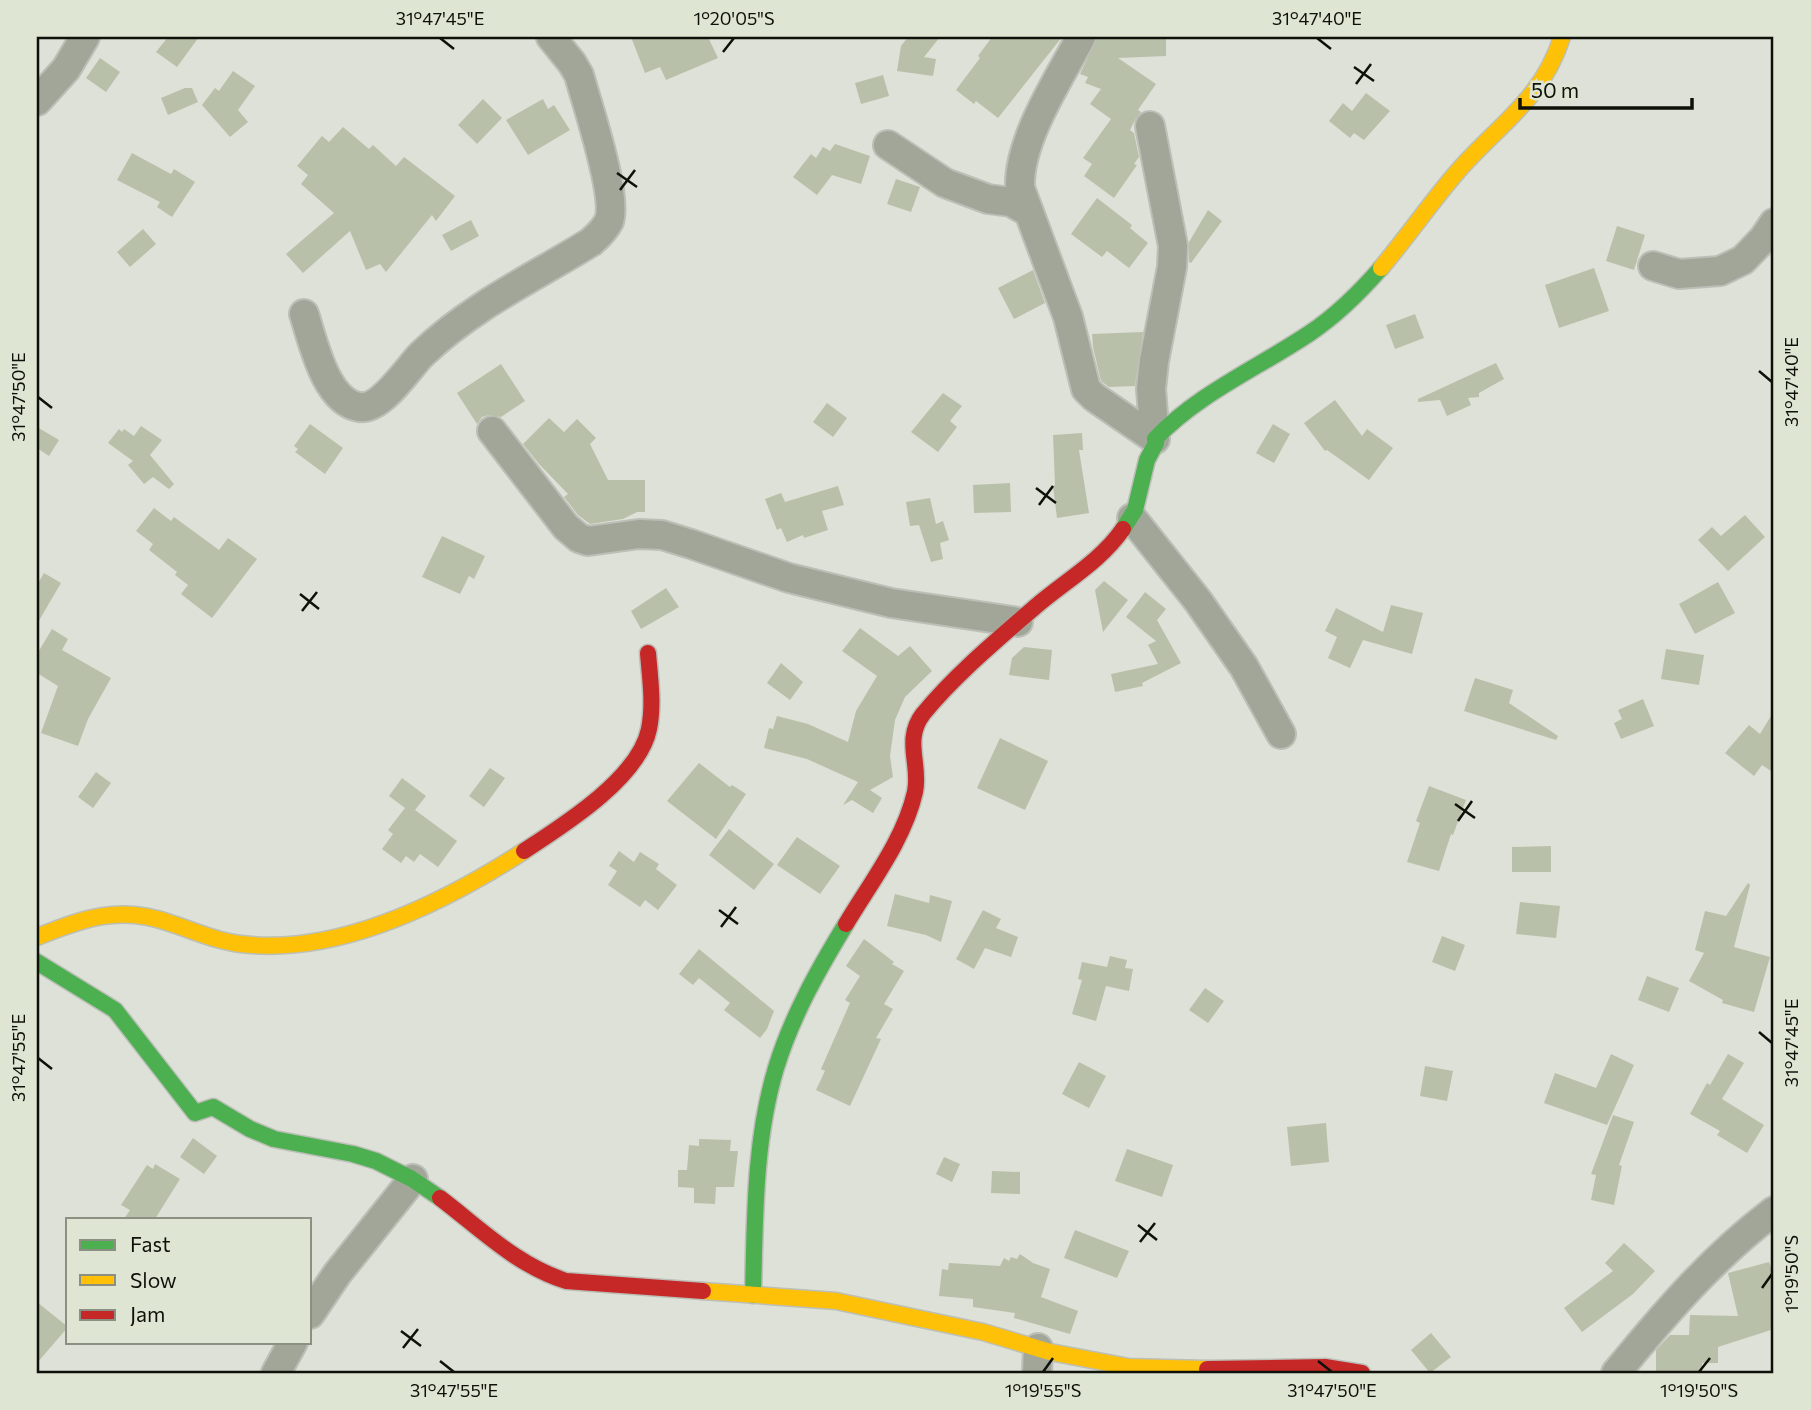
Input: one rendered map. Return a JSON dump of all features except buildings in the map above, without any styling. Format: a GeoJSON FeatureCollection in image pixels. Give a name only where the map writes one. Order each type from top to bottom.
{"type":"FeatureCollection","features":[{"type":"Feature","properties":{"kind":"street"},"geometry":{"type":"LineString","coordinates":[[37,101],[66,69],[85,37]]}},
{"type":"Feature","properties":{"kind":"street"},"geometry":{"type":"LineString","coordinates":[[304,314],[330,386],[353,405],[367,407],[378,403],[415,361],[483,304],[580,248],[600,233],[609,220],[611,211],[604,166],[579,75],[551,37]]}},
{"type":"Feature","properties":{"kind":"street"},"geometry":{"type":"LineString","coordinates":[[1081,37],[1033,129],[1019,173],[1020,188],[1068,317],[1086,389],[1155,439]]}},
{"type":"Feature","properties":{"kind":"street"},"geometry":{"type":"LineString","coordinates":[[1155,439],[1184,411],[1331,317],[1380,272],[1460,169],[1515,116],[1543,83],[1558,57],[1562,37]]}},
{"type":"Feature","properties":{"kind":"street"},"geometry":{"type":"LineString","coordinates":[[753,1296],[755,1200],[763,1125],[776,1069],[792,1024],[816,974],[903,829],[916,789],[912,744],[914,730],[921,717],[945,689],[1018,622],[1113,543],[1132,517],[1147,460],[1156,443],[1151,389],[1172,267],[1173,246],[1150,126]]}},
{"type":"Feature","properties":{"kind":"street"},"geometry":{"type":"LineString","coordinates":[[888,145],[945,183],[988,199],[1011,202],[1029,212]]}},
{"type":"Feature","properties":{"kind":"street"},"geometry":{"type":"LineString","coordinates":[[1653,266],[1679,274],[1720,271],[1743,260],[1764,239],[1774,223]]}},
{"type":"Feature","properties":{"kind":"street"},"geometry":{"type":"LineString","coordinates":[[492,431],[566,527],[584,540],[601,541],[639,534],[662,535],[789,578],[891,603],[1018,622]]}},
{"type":"Feature","properties":{"kind":"street"},"geometry":{"type":"LineString","coordinates":[[1132,517],[1198,601],[1244,667],[1281,734]]}},
{"type":"Feature","properties":{"kind":"street"},"geometry":{"type":"LineString","coordinates":[[37,937],[97,918],[127,913],[162,920],[215,940],[263,945],[366,929],[429,904],[535,844],[600,796],[629,768],[647,738],[651,708],[649,653]]}},
{"type":"Feature","properties":{"kind":"street"},"geometry":{"type":"LineString","coordinates":[[37,962],[115,1010],[195,1113],[213,1107],[248,1130],[275,1140],[355,1154],[377,1162],[437,1195],[530,1268],[552,1278],[836,1301],[984,1332],[1037,1361],[1224,1369],[1325,1367],[1362,1373]]}},
{"type":"Feature","properties":{"kind":"street"},"geometry":{"type":"LineString","coordinates":[[312,1311],[337,1274],[412,1179]]}},
{"type":"Feature","properties":{"kind":"street"},"geometry":{"type":"LineString","coordinates":[[1616,1373],[1692,1283],[1737,1239],[1774,1211]]}},
{"type":"Feature","properties":{"kind":"street"},"geometry":{"type":"LineString","coordinates":[[276,1373],[292,1344]]}},
{"type":"Feature","properties":{"kind":"traffic: fast"},"geometry":{"type":"LineString","coordinates":[[1123,529],[1135,510],[1155,439],[1210,394],[1320,326],[1348,303],[1381,268]]}},
{"type":"Feature","properties":{"kind":"traffic: fast"},"geometry":{"type":"LineString","coordinates":[[753,1295],[757,1180],[763,1124],[776,1068],[798,1012],[846,924]]}},
{"type":"Feature","properties":{"kind":"traffic: fast"},"geometry":{"type":"LineString","coordinates":[[37,962],[115,1010],[195,1113],[213,1107],[250,1129],[274,1139],[376,1161],[412,1179],[440,1198]]}},
{"type":"Feature","properties":{"kind":"traffic: slow"},"geometry":{"type":"LineString","coordinates":[[1381,268],[1458,171],[1531,95],[1543,78],[1562,37]]}},
{"type":"Feature","properties":{"kind":"traffic: slow"},"geometry":{"type":"LineString","coordinates":[[37,937],[87,919],[135,915],[232,943],[278,946],[315,942],[389,921],[425,906],[460,889],[524,851]]}},
{"type":"Feature","properties":{"kind":"traffic: slow"},"geometry":{"type":"LineString","coordinates":[[703,1291],[836,1301],[983,1332],[1050,1352],[1129,1367],[1207,1369]]}},
{"type":"Feature","properties":{"kind":"traffic: jam"},"geometry":{"type":"LineString","coordinates":[[846,924],[895,844],[910,810],[916,782],[914,733],[923,714],[977,658],[1093,561],[1123,529]]}},
{"type":"Feature","properties":{"kind":"traffic: jam"},"geometry":{"type":"LineString","coordinates":[[524,851],[598,799],[631,765],[649,729],[651,691],[648,653]]}},
{"type":"Feature","properties":{"kind":"traffic: jam"},"geometry":{"type":"LineString","coordinates":[[440,1198],[515,1256],[566,1281],[703,1291]]}},
{"type":"Feature","properties":{"kind":"traffic: jam"},"geometry":{"type":"LineString","coordinates":[[1207,1369],[1325,1367],[1362,1373]]}}]}
